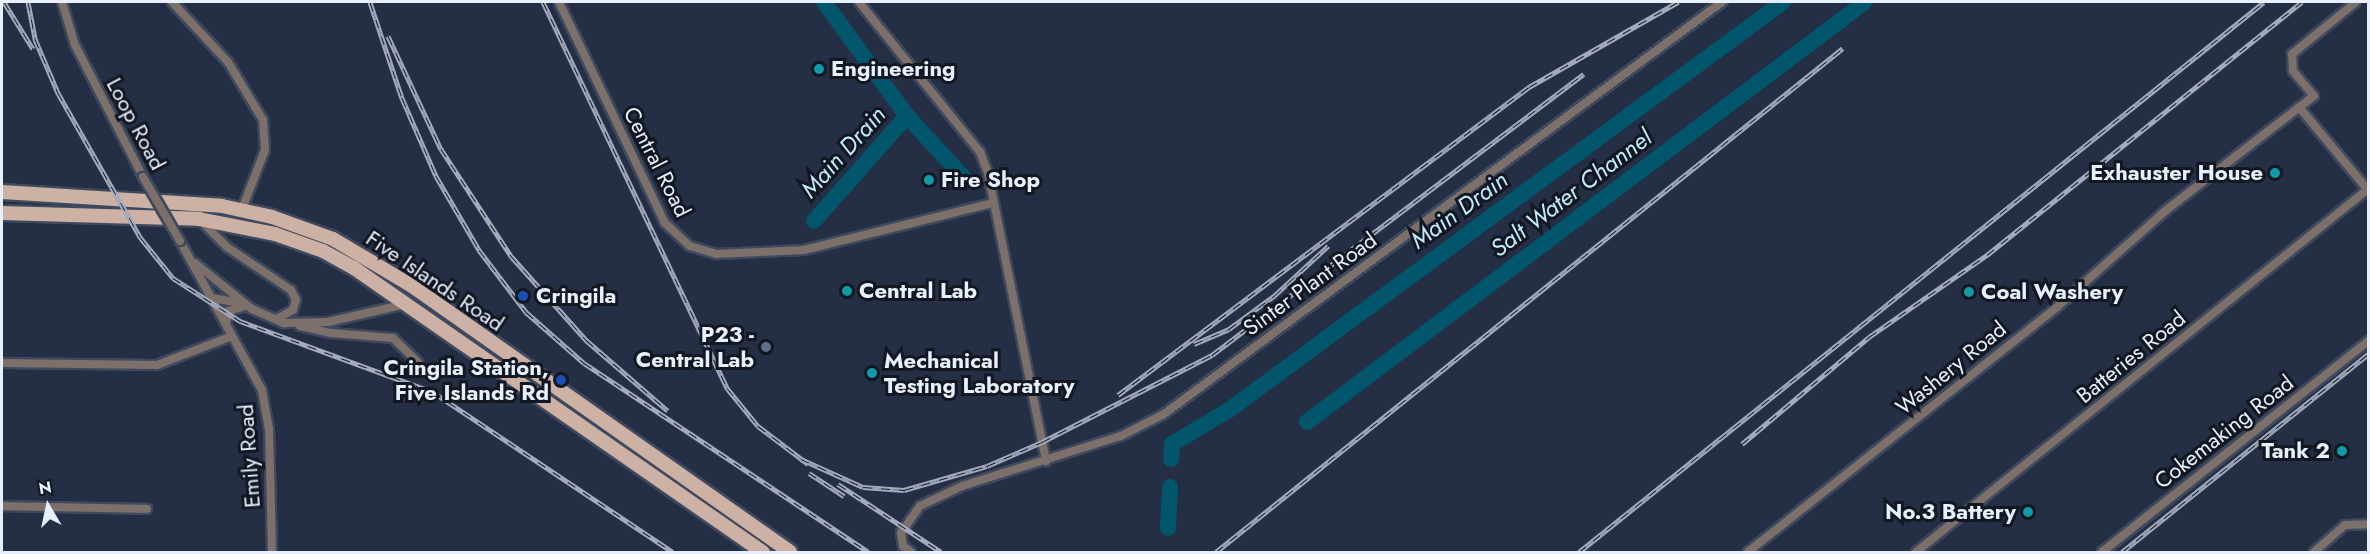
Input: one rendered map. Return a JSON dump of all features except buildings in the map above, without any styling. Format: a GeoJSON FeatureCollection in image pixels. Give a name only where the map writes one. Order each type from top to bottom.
{"type":"FeatureCollection","features":[{"type":"Feature","properties":{"kind":"main road","name":"Five Islands Road"},"geometry":{"type":"LineString","coordinates":[[2,192],[201,203],[242,209],[333,239],[412,286],[790,552]]}},
{"type":"Feature","properties":{"kind":"main road","name":"Five Islands Road"},"geometry":{"type":"LineString","coordinates":[[2,213],[199,219],[275,234],[323,251],[407,304],[763,552]]}},
{"type":"Feature","properties":{"kind":"street","name":"Loop Road"},"geometry":{"type":"LineString","coordinates":[[62,2],[75,45],[143,177],[211,298]]}},
{"type":"Feature","properties":{"kind":"street"},"geometry":{"type":"LineString","coordinates":[[172,2],[228,62],[263,120],[265,150],[242,209]]}},
{"type":"Feature","properties":{"kind":"street","name":"Central Road"},"geometry":{"type":"LineString","coordinates":[[559,2],[664,223],[690,246],[717,254],[804,250],[993,203]]}},
{"type":"Feature","properties":{"kind":"street","name":"Sinter Plant Road"},"geometry":{"type":"LineString","coordinates":[[911,552],[902,543],[901,534],[906,520],[927,500],[1121,436],[1164,414],[1722,2]]}},
{"type":"Feature","properties":{"kind":"street","name":"Washery Road"},"geometry":{"type":"LineString","coordinates":[[1748,552],[2057,307],[2165,211],[2314,96],[2292,71],[2292,54],[2356,2]]}},
{"type":"Feature","properties":{"kind":"street"},"geometry":{"type":"LineString","coordinates":[[862,3],[980,152],[988,173],[1046,461]]}},
{"type":"Feature","properties":{"kind":"street"},"geometry":{"type":"LineString","coordinates":[[2299,107],[2368,189]]}},
{"type":"Feature","properties":{"kind":"street","name":"Batteries Road"},"geometry":{"type":"LineString","coordinates":[[1916,552],[2368,189]]}},
{"type":"Feature","properties":{"kind":"street"},"geometry":{"type":"LineString","coordinates":[[199,219],[227,247],[291,290],[296,300],[293,310],[272,319]]}},
{"type":"Feature","properties":{"kind":"street","name":"Loop Road"},"geometry":{"type":"LineString","coordinates":[[190,258],[250,308],[284,323],[328,322],[407,304]]}},
{"type":"Feature","properties":{"kind":"street"},"geometry":{"type":"LineString","coordinates":[[211,298],[250,308]]}},
{"type":"Feature","properties":{"kind":"street","name":"Emily Road"},"geometry":{"type":"LineString","coordinates":[[211,298],[256,374],[267,407],[272,552]]}},
{"type":"Feature","properties":{"kind":"street"},"geometry":{"type":"LineString","coordinates":[[226,324],[230,310],[250,308]]}},
{"type":"Feature","properties":{"kind":"street"},"geometry":{"type":"LineString","coordinates":[[314,322],[350,334]]}},
{"type":"Feature","properties":{"kind":"street"},"geometry":{"type":"LineString","coordinates":[[284,323],[397,339],[418,362]]}},
{"type":"Feature","properties":{"kind":"street"},"geometry":{"type":"LineString","coordinates":[[2,363],[158,365],[232,336]]}},
{"type":"Feature","properties":{"kind":"street","name":"Cokemaking Road"},"geometry":{"type":"LineString","coordinates":[[2102,552],[2368,341]]}},
{"type":"Feature","properties":{"kind":"street"},"geometry":{"type":"LineString","coordinates":[[2,506],[147,509]]}},
{"type":"Feature","properties":{"kind":"street"},"geometry":{"type":"LineString","coordinates":[[2314,552],[2345,525],[2368,524]]}},
{"type":"Feature","properties":{"kind":"waterway","name":"Main Drain"},"geometry":{"type":"LineString","coordinates":[[824,2],[907,116],[965,179]]}},
{"type":"Feature","properties":{"kind":"waterway","name":"Main Drain"},"geometry":{"type":"LineString","coordinates":[[1171,459],[1172,444],[1229,410],[1783,2]]}},
{"type":"Feature","properties":{"kind":"waterway","name":"Salt Water Channel"},"geometry":{"type":"LineString","coordinates":[[1307,422],[1865,2]]}},
{"type":"Feature","properties":{"kind":"waterway","name":"Main Drain"},"geometry":{"type":"LineString","coordinates":[[814,221],[907,116]]}},
{"type":"Feature","properties":{"kind":"waterway","name":"Main Drain"},"geometry":{"type":"LineString","coordinates":[[1168,528],[1170,487]]}},
{"type":"Feature","properties":{"kind":"railway"},"geometry":{"type":"LineString","coordinates":[[4,2],[33,49]]}},
{"type":"Feature","properties":{"kind":"railway"},"geometry":{"type":"LineString","coordinates":[[28,2],[35,39],[58,93],[140,237],[173,278],[240,321],[433,392],[673,552]]}},
{"type":"Feature","properties":{"kind":"railway"},"geometry":{"type":"LineString","coordinates":[[370,2],[402,98],[436,176],[479,250],[526,312],[584,363],[868,552]]}},
{"type":"Feature","properties":{"kind":"railway"},"geometry":{"type":"LineString","coordinates":[[543,2],[727,388],[758,426],[808,464]]}},
{"type":"Feature","properties":{"kind":"railway"},"geometry":{"type":"LineString","coordinates":[[1118,395],[1529,87],[1678,2]]}},
{"type":"Feature","properties":{"kind":"railway"},"geometry":{"type":"LineString","coordinates":[[1579,552],[2264,2]]}},
{"type":"Feature","properties":{"kind":"railway"},"geometry":{"type":"LineString","coordinates":[[1742,444],[1869,337],[1987,255],[2302,2]]}},
{"type":"Feature","properties":{"kind":"railway"},"geometry":{"type":"LineString","coordinates":[[388,36],[441,149],[511,256],[586,340],[668,411]]}},
{"type":"Feature","properties":{"kind":"railway"},"geometry":{"type":"LineString","coordinates":[[1216,552],[1843,48]]}},
{"type":"Feature","properties":{"kind":"railway"},"geometry":{"type":"LineString","coordinates":[[801,459],[863,487],[904,490],[987,466],[1042,442],[1212,355],[1584,74]]}},
{"type":"Feature","properties":{"kind":"railway"},"geometry":{"type":"LineString","coordinates":[[1194,344],[1229,329],[1274,296],[1328,246]]}},
{"type":"Feature","properties":{"kind":"railway"},"geometry":{"type":"LineString","coordinates":[[2122,552],[2368,354]]}},
{"type":"Feature","properties":{"kind":"railway"},"geometry":{"type":"LineString","coordinates":[[809,473],[844,496]]}},
{"type":"Feature","properties":{"kind":"railway"},"geometry":{"type":"LineString","coordinates":[[838,484],[941,552]]}},
{"type":"Feature","properties":{"kind":"place","name":"Engineering"},"geometry":{"type":"Point","coordinates":[819,69]}},
{"type":"Feature","properties":{"kind":"place","name":"Exhauster House"},"geometry":{"type":"Point","coordinates":[2275,173]}},
{"type":"Feature","properties":{"kind":"place","name":"Fire Shop"},"geometry":{"type":"Point","coordinates":[929,180]}},
{"type":"Feature","properties":{"kind":"place","name":"Central Lab"},"geometry":{"type":"Point","coordinates":[847,291]}},
{"type":"Feature","properties":{"kind":"place","name":"Coal Washery"},"geometry":{"type":"Point","coordinates":[1969,292]}},
{"type":"Feature","properties":{"kind":"place","name":"Cringila"},"geometry":{"type":"Point","coordinates":[523,296]}},
{"type":"Feature","properties":{"kind":"place","name":"P23 - Central Lab"},"geometry":{"type":"Point","coordinates":[766,347]}},
{"type":"Feature","properties":{"kind":"place","name":"Mechanical Testing Laboratory"},"geometry":{"type":"Point","coordinates":[872,373]}},
{"type":"Feature","properties":{"kind":"place","name":"Cringila Station, Five Islands Rd"},"geometry":{"type":"Point","coordinates":[561,380]}},
{"type":"Feature","properties":{"kind":"place","name":"Tank 2"},"geometry":{"type":"Point","coordinates":[2342,451]}},
{"type":"Feature","properties":{"kind":"place","name":"No.3 Battery"},"geometry":{"type":"Point","coordinates":[2028,512]}}]}
